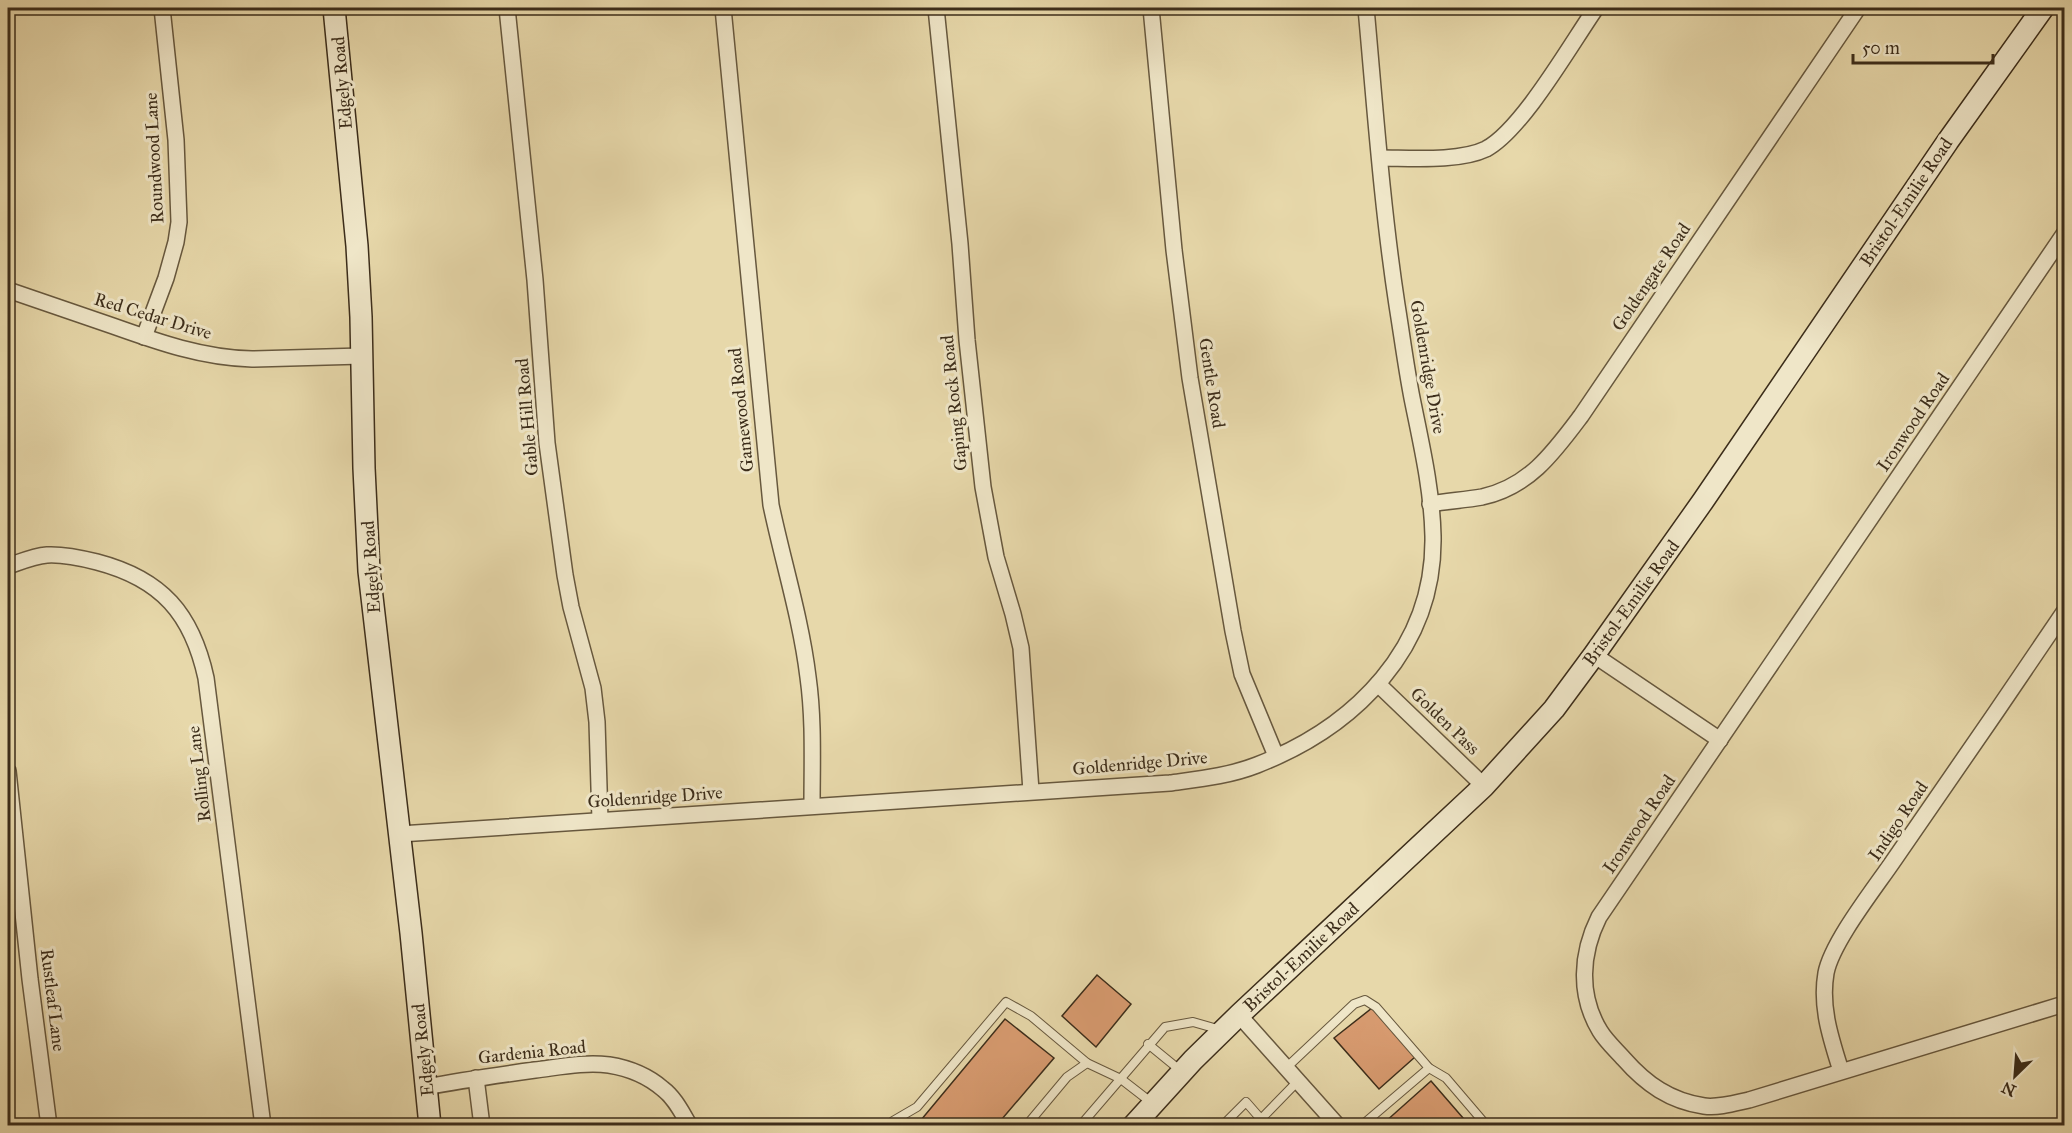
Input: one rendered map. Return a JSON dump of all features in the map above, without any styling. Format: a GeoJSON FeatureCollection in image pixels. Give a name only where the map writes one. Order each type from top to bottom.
{"type":"FeatureCollection","features":[{"type":"Feature","properties":{"kind":"street","name":"Roundwood Lane"},"geometry":{"type":"LineString","coordinates":[[144,337],[166,278],[179,222],[176,140],[162,8]]}},
{"type":"Feature","properties":{"kind":"street","name":"Edgely Road"},"geometry":{"type":"LineString","coordinates":[[334,8],[357,246],[369,572],[400,834],[430,1125]]}},
{"type":"Feature","properties":{"kind":"street","name":"Gable Hill Road"},"geometry":{"type":"LineString","coordinates":[[507,8],[535,280],[548,443],[565,575],[592,688],[597,722],[600,820]]}},
{"type":"Feature","properties":{"kind":"street","name":"Gamewood Road"},"geometry":{"type":"LineString","coordinates":[[723,8],[771,505],[788,573],[810,687],[813,741],[812,806]]}},
{"type":"Feature","properties":{"kind":"street","name":"Gaping Rock Road"},"geometry":{"type":"LineString","coordinates":[[936,8],[982,487],[996,557],[1021,648],[1030,791]]}},
{"type":"Feature","properties":{"kind":"street","name":"Gentle Road"},"geometry":{"type":"LineString","coordinates":[[1151,8],[1174,250],[1196,413],[1242,674],[1276,756]]}},
{"type":"Feature","properties":{"kind":"street","name":"Goldenridge Drive"},"geometry":{"type":"LineString","coordinates":[[400,834],[1170,783],[1219,776],[1255,765],[1315,737],[1345,717],[1392,668],[1407,642],[1423,605],[1432,561],[1430,504],[1425,460],[1393,275],[1366,8]]}},
{"type":"Feature","properties":{"kind":"street"},"geometry":{"type":"LineString","coordinates":[[1380,158],[1438,158],[1486,149],[1513,127],[1596,8]]}},
{"type":"Feature","properties":{"kind":"street","name":"Goldengate Road"},"geometry":{"type":"LineString","coordinates":[[1430,504],[1482,497],[1506,490],[1519,483],[1549,459],[1581,416],[1858,8]]}},
{"type":"Feature","properties":{"kind":"street","name":"Bristol-Emilie Road"},"geometry":{"type":"LineString","coordinates":[[1133,1125],[1223,1030],[1485,786],[1554,708],[1703,501],[1948,141],[2043,8]]}},
{"type":"Feature","properties":{"kind":"street","name":"Ironwood Road"},"geometry":{"type":"LineString","coordinates":[[2064,234],[2059,252],[1599,917],[1590,936],[1584,967],[1586,997],[1601,1033],[1640,1077],[1652,1087],[1684,1102],[1707,1106],[1749,1100],[2064,1004]]}},
{"type":"Feature","properties":{"kind":"street","name":"Red Cedar Drive"},"geometry":{"type":"LineString","coordinates":[[8,290],[144,337],[195,352],[235,359],[362,356]]}},
{"type":"Feature","properties":{"kind":"street","name":"Rolling Lane"},"geometry":{"type":"LineString","coordinates":[[8,566],[46,555],[82,558],[117,567],[149,583],[164,595],[180,612],[193,633],[201,652],[206,678],[263,1125]]}},
{"type":"Feature","properties":{"kind":"street","name":"Indigo Road"},"geometry":{"type":"LineString","coordinates":[[1841,1071],[1827,1024],[1824,998],[1826,973],[1831,957],[1874,890],[2064,612]]}},
{"type":"Feature","properties":{"kind":"street"},"geometry":{"type":"LineString","coordinates":[[1594,655],[1720,740]]}},
{"type":"Feature","properties":{"kind":"street","name":"Golden Pass"},"geometry":{"type":"LineString","coordinates":[[1378,684],[1485,786]]}},
{"type":"Feature","properties":{"kind":"street","name":"Rustleaf Lane"},"geometry":{"type":"LineString","coordinates":[[8,771],[30,979],[49,1125]]}},
{"type":"Feature","properties":{"kind":"street"},"geometry":{"type":"LineString","coordinates":[[1239,1015],[1338,1125]]}},
{"type":"Feature","properties":{"kind":"street","name":"Gardenia Road"},"geometry":{"type":"LineString","coordinates":[[426,1087],[476,1078],[585,1065],[619,1068],[647,1078],[664,1089],[690,1125]]}},
{"type":"Feature","properties":{"kind":"street"},"geometry":{"type":"LineString","coordinates":[[476,1078],[482,1125]]}},
{"type":"Feature","properties":{"kind":"lane"},"geometry":{"type":"LineString","coordinates":[[1286,1068],[1354,1004],[1365,1000],[1376,1006],[1429,1068],[1446,1078],[1487,1125]]}},
{"type":"Feature","properties":{"kind":"lane"},"geometry":{"type":"LineString","coordinates":[[890,1125],[917,1107],[1006,1002],[1031,1016],[1087,1063],[1121,1079],[1153,1104]]}},
{"type":"Feature","properties":{"kind":"lane"},"geometry":{"type":"LineString","coordinates":[[1080,1125],[1165,1027],[1192,1022],[1223,1030]]}},
{"type":"Feature","properties":{"kind":"lane"},"geometry":{"type":"LineString","coordinates":[[1148,1044],[1182,1072]]}},
{"type":"Feature","properties":{"kind":"lane"},"geometry":{"type":"LineString","coordinates":[[1026,1125],[1067,1077],[1087,1063]]}},
{"type":"Feature","properties":{"kind":"lane"},"geometry":{"type":"LineString","coordinates":[[1361,1125],[1429,1068]]}},
{"type":"Feature","properties":{"kind":"lane"},"geometry":{"type":"LineString","coordinates":[[1222,1125],[1246,1102],[1264,1122],[1298,1081]]}},
{"type":"Feature","properties":{"kind":"building"},"geometry":{"type":"Polygon","coordinates":[[[1097,975],[1131,1004],[1096,1047],[1062,1016],[1097,975]]]}},
{"type":"Feature","properties":{"kind":"building"},"geometry":{"type":"Polygon","coordinates":[[[1372,1008],[1415,1057],[1379,1089],[1334,1038],[1372,1008]]]}},
{"type":"Feature","properties":{"kind":"building"},"geometry":{"type":"Polygon","coordinates":[[[1005,1019],[1054,1058],[996,1126],[916,1126],[1005,1019]]]}},
{"type":"Feature","properties":{"kind":"building"},"geometry":{"type":"Polygon","coordinates":[[[1431,1081],[1470,1126],[1388,1126],[1385,1122],[1431,1081]]]}}]}
